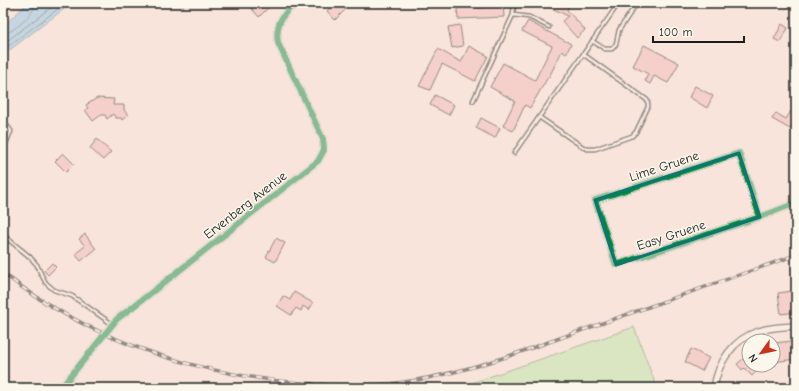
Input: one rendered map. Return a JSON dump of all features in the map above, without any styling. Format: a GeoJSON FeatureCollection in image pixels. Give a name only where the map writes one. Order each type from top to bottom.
{"type":"FeatureCollection","features":[{"type":"Feature","properties":{"kind":"street","name":"Ervenberg Avenue"},"geometry":{"type":"LineString","coordinates":[[61,388],[112,324],[318,161],[322,155],[324,145],[323,139],[278,43],[277,35],[280,20],[296,3]]}},
{"type":"Feature","properties":{"kind":"street","name":"Lime Gruene"},"geometry":{"type":"LineString","coordinates":[[596,200],[739,153],[760,217]]}},
{"type":"Feature","properties":{"kind":"street","name":"Easy Gruene"},"geometry":{"type":"LineString","coordinates":[[596,200],[616,265],[760,217],[796,203]]}},
{"type":"Feature","properties":{"kind":"street"},"geometry":{"type":"LineString","coordinates":[[714,388],[716,373],[727,353],[742,340],[760,331],[796,326]]}},
{"type":"Feature","properties":{"kind":"lane"},"geometry":{"type":"LineString","coordinates":[[473,101],[513,15],[514,3]]}},
{"type":"Feature","properties":{"kind":"lane"},"geometry":{"type":"LineString","coordinates":[[514,153],[619,3]]}},
{"type":"Feature","properties":{"kind":"lane"},"geometry":{"type":"LineString","coordinates":[[592,41],[605,49],[612,49],[616,44],[619,30],[637,3]]}},
{"type":"Feature","properties":{"kind":"lane"},"geometry":{"type":"LineString","coordinates":[[513,15],[529,17],[549,27]]}},
{"type":"Feature","properties":{"kind":"lane"},"geometry":{"type":"LineString","coordinates":[[539,117],[587,148],[600,148],[632,136],[636,132],[648,107],[647,100],[583,54]]}},
{"type":"Feature","properties":{"kind":"lane"},"geometry":{"type":"LineString","coordinates":[[3,120],[10,132],[9,140],[4,148],[5,160],[3,169]]}},
{"type":"Feature","properties":{"kind":"lane"},"geometry":{"type":"LineString","coordinates":[[3,234],[37,264],[46,284],[54,290],[72,296],[112,324]]}},
{"type":"Feature","properties":{"kind":"highlighted area"},"geometry":{"type":"Polygon","coordinates":[[[739,153],[760,217],[616,265],[595,200],[739,153]]]}},
{"type":"Feature","properties":{"kind":"green space"},"geometry":{"type":"Polygon","coordinates":[[[634,327],[657,388],[457,388],[634,327]]]}},
{"type":"Feature","properties":{"kind":"water"},"geometry":{"type":"Polygon","coordinates":[[[28,3],[72,3],[3,55],[3,26],[28,3]]]}},
{"type":"Feature","properties":{"kind":"building"},"geometry":{"type":"Polygon","coordinates":[[[257,3],[265,3],[269,7],[259,17],[251,8],[257,3]]]}},
{"type":"Feature","properties":{"kind":"building"},"geometry":{"type":"Polygon","coordinates":[[[336,3],[340,3],[346,9],[335,20],[327,11],[336,3]]]}},
{"type":"Feature","properties":{"kind":"building"},"geometry":{"type":"Polygon","coordinates":[[[541,3],[570,4],[567,10],[585,30],[577,38],[562,21],[568,16],[541,3]]]}},
{"type":"Feature","properties":{"kind":"building"},"geometry":{"type":"Polygon","coordinates":[[[478,6],[478,8],[503,6],[504,17],[458,19],[457,8],[478,6]]]}},
{"type":"Feature","properties":{"kind":"building"},"geometry":{"type":"Polygon","coordinates":[[[528,21],[571,44],[566,54],[562,51],[549,77],[530,108],[525,105],[513,131],[503,126],[515,101],[490,87],[503,63],[535,80],[552,46],[522,31],[528,21]]]}},
{"type":"Feature","properties":{"kind":"building"},"geometry":{"type":"Polygon","coordinates":[[[782,24],[788,28],[780,42],[774,39],[782,24]]]}},
{"type":"Feature","properties":{"kind":"building"},"geometry":{"type":"Polygon","coordinates":[[[460,25],[463,46],[452,48],[448,27],[460,25]]]}},
{"type":"Feature","properties":{"kind":"building"},"geometry":{"type":"Polygon","coordinates":[[[644,45],[679,63],[668,83],[654,76],[650,84],[645,81],[648,74],[633,66],[644,45]]]}},
{"type":"Feature","properties":{"kind":"building"},"geometry":{"type":"Polygon","coordinates":[[[469,46],[488,56],[475,81],[442,64],[430,90],[419,86],[438,49],[461,62],[469,46]]]}},
{"type":"Feature","properties":{"kind":"building"},"geometry":{"type":"Polygon","coordinates":[[[695,86],[713,96],[707,108],[689,97],[695,86]]]}},
{"type":"Feature","properties":{"kind":"building"},"geometry":{"type":"Polygon","coordinates":[[[435,95],[454,105],[449,115],[430,105],[435,95]]]}},
{"type":"Feature","properties":{"kind":"building"},"geometry":{"type":"Polygon","coordinates":[[[97,98],[114,99],[113,105],[124,105],[124,110],[128,115],[122,120],[121,118],[116,118],[113,114],[107,119],[105,115],[101,115],[93,121],[85,110],[88,108],[86,105],[97,98]]]}},
{"type":"Feature","properties":{"kind":"building"},"geometry":{"type":"Polygon","coordinates":[[[791,111],[796,114],[796,118],[790,129],[772,119],[776,113],[786,119],[791,111]]]}},
{"type":"Feature","properties":{"kind":"building"},"geometry":{"type":"Polygon","coordinates":[[[481,118],[500,128],[495,138],[476,128],[481,118]]]}},
{"type":"Feature","properties":{"kind":"building"},"geometry":{"type":"Polygon","coordinates":[[[97,139],[111,152],[103,160],[90,148],[97,139]]]}},
{"type":"Feature","properties":{"kind":"building"},"geometry":{"type":"Polygon","coordinates":[[[63,153],[74,164],[66,172],[55,161],[63,153]]]}},
{"type":"Feature","properties":{"kind":"building"},"geometry":{"type":"Polygon","coordinates":[[[85,234],[96,249],[81,261],[75,254],[85,246],[79,239],[85,234]]]}},
{"type":"Feature","properties":{"kind":"building"},"geometry":{"type":"Polygon","coordinates":[[[276,238],[285,243],[275,262],[266,257],[276,238]]]}},
{"type":"Feature","properties":{"kind":"building"},"geometry":{"type":"Polygon","coordinates":[[[52,263],[56,267],[48,275],[44,271],[52,263]]]}},
{"type":"Feature","properties":{"kind":"building"},"geometry":{"type":"Polygon","coordinates":[[[792,291],[792,293],[796,291],[796,312],[781,314],[778,293],[792,291]]]}},
{"type":"Feature","properties":{"kind":"building"},"geometry":{"type":"Polygon","coordinates":[[[294,292],[313,303],[309,310],[303,306],[301,311],[296,308],[291,315],[277,306],[283,296],[290,300],[294,292]]]}},
{"type":"Feature","properties":{"kind":"building"},"geometry":{"type":"Polygon","coordinates":[[[794,341],[796,359],[781,361],[781,342],[794,341]]]}},
{"type":"Feature","properties":{"kind":"building"},"geometry":{"type":"Polygon","coordinates":[[[691,349],[709,358],[702,371],[685,362],[691,349]]]}},
{"type":"Feature","properties":{"kind":"building"},"geometry":{"type":"Polygon","coordinates":[[[741,361],[741,369],[737,364],[741,361]]]}},
{"type":"Feature","properties":{"kind":"railway"},"geometry":{"type":"LineString","coordinates":[[3,273],[45,302],[89,327],[136,347],[185,363],[235,374],[286,381],[337,385],[388,384],[434,377],[494,361],[796,255]]}},
{"type":"Feature","properties":{"kind":"cycle path"},"geometry":{"type":"LineString","coordinates":[[61,388],[117,319],[318,161],[324,150],[323,139],[278,43],[277,37],[279,25],[283,16],[296,3]]}},
{"type":"Feature","properties":{"kind":"cycle path"},"geometry":{"type":"LineString","coordinates":[[760,217],[739,153],[595,200],[616,265],[760,217],[796,203]]}}]}
